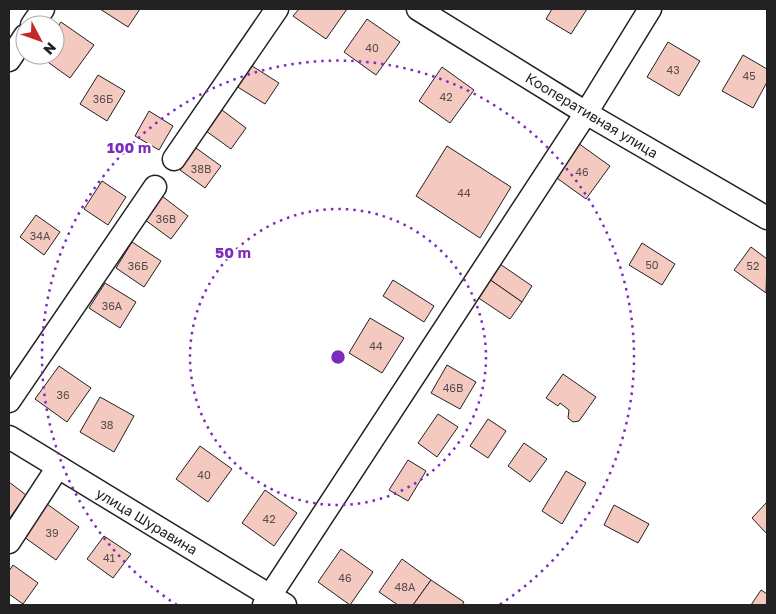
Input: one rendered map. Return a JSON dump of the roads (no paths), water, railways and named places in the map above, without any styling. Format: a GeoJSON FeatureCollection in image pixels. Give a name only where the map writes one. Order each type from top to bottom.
{"type":"FeatureCollection","features":[{"type":"Feature","properties":{"kind":"street"},"geometry":{"type":"LineString","coordinates":[[174,159],[277,9]]}},
{"type":"Feature","properties":{"kind":"street","name":"Кооперативная улица"},"geometry":{"type":"LineString","coordinates":[[418,9],[586,113],[767,218]]}},
{"type":"Feature","properties":{"kind":"street"},"geometry":{"type":"LineString","coordinates":[[273,602],[586,113],[650,9]]}},
{"type":"Feature","properties":{"kind":"street"},"geometry":{"type":"LineString","coordinates":[[9,401],[155,188]]}},
{"type":"Feature","properties":{"kind":"street","name":"улица Шуравина"},"geometry":{"type":"LineString","coordinates":[[9,437],[273,602]]}},
{"type":"Feature","properties":{"kind":"street"},"geometry":{"type":"LineString","coordinates":[[9,542],[58,467]]}}]}
